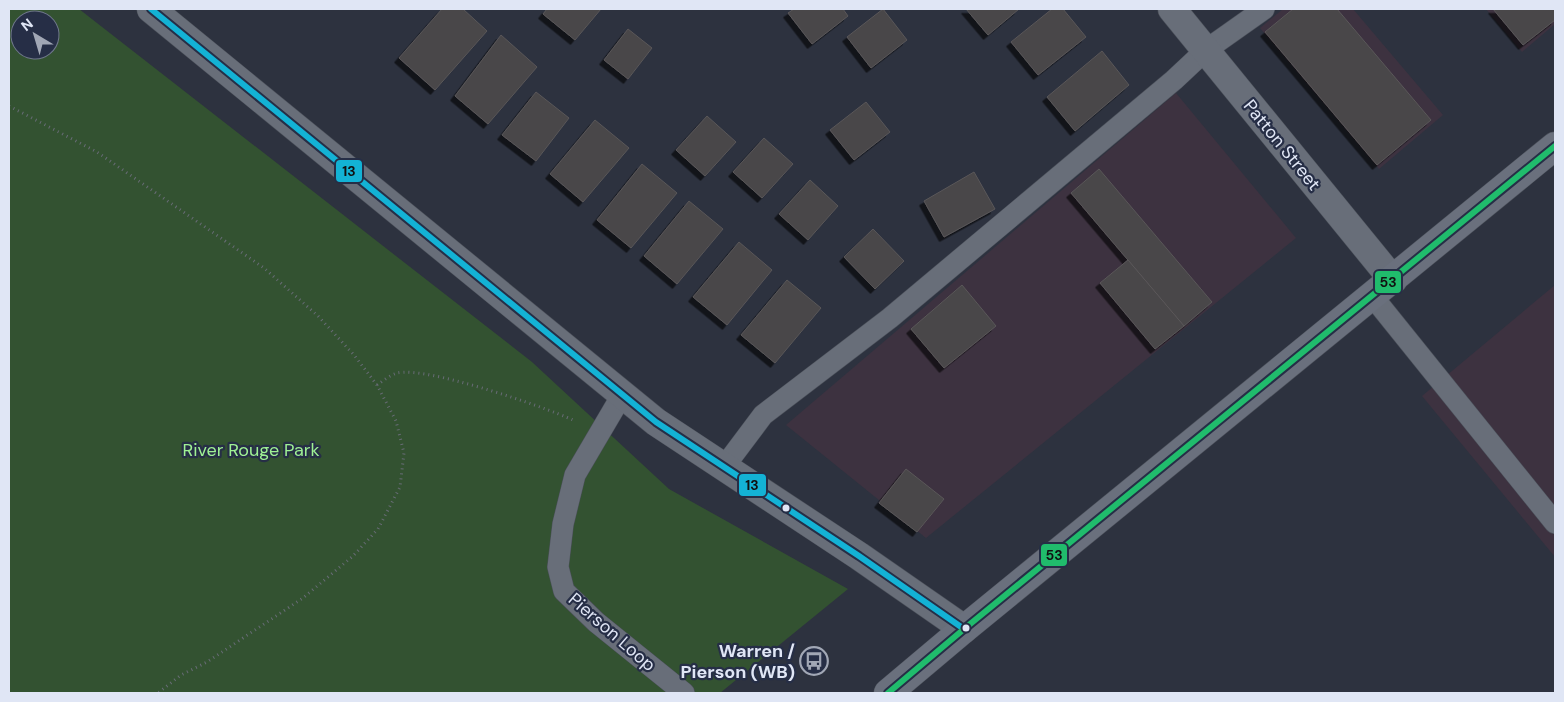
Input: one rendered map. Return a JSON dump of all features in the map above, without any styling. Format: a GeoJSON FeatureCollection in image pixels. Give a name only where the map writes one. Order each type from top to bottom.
{"type":"FeatureCollection","features":[{"type":"Feature","properties":{"kind":"main road"},"geometry":{"type":"LineString","coordinates":[[888,693],[1555,146]]}},
{"type":"Feature","properties":{"kind":"street"},"geometry":{"type":"LineString","coordinates":[[151,9],[656,422],[859,556],[964,629]]}},
{"type":"Feature","properties":{"kind":"street","name":"Patton Street"},"geometry":{"type":"LineString","coordinates":[[1172,9],[1206,50],[1383,288]]}},
{"type":"Feature","properties":{"kind":"lane"},"geometry":{"type":"LineString","coordinates":[[724,467],[763,415],[890,318],[1174,80],[1206,50],[1264,9]]}},
{"type":"Feature","properties":{"kind":"lane"},"geometry":{"type":"LineString","coordinates":[[1383,288],[1555,523]]}},
{"type":"Feature","properties":{"kind":"lane","name":"Pierson Loop"},"geometry":{"type":"LineString","coordinates":[[622,395],[575,475],[563,524],[558,567],[564,591],[596,622],[684,693]]}},
{"type":"Feature","properties":{"kind":"path"},"geometry":{"type":"LineString","coordinates":[[9,106],[97,152],[264,268],[318,316],[354,355],[377,385],[396,421],[404,453],[400,487],[378,529],[353,556],[303,598],[207,662],[181,676],[158,693]]}},
{"type":"Feature","properties":{"kind":"path"},"geometry":{"type":"LineString","coordinates":[[377,385],[396,373],[423,373],[481,388],[556,412],[600,432]]}},
{"type":"Feature","properties":{"kind":"shaded area"},"geometry":{"type":"Polygon","coordinates":[[[1283,9],[1353,9],[1443,115],[1379,169],[1260,28],[1283,9]]]}},
{"type":"Feature","properties":{"kind":"shaded area"},"geometry":{"type":"Polygon","coordinates":[[[1486,9],[1555,9],[1555,24],[1522,52],[1486,9]]]}},
{"type":"Feature","properties":{"kind":"shaded area"},"geometry":{"type":"Polygon","coordinates":[[[1176,93],[1296,238],[926,538],[786,425],[1176,93]]]}},
{"type":"Feature","properties":{"kind":"shaded area"},"geometry":{"type":"Polygon","coordinates":[[[1555,285],[1555,557],[1422,396],[1555,285]]]}},
{"type":"Feature","properties":{"kind":"green space","name":"River Rouge Park"},"geometry":{"type":"Polygon","coordinates":[[[9,9],[79,9],[532,362],[669,489],[848,589],[720,693],[9,693],[9,9]]]}},
{"type":"Feature","properties":{"kind":"building"},"geometry":{"type":"Polygon","coordinates":[[[442,9],[463,9],[487,31],[435,90],[399,58],[442,9]]]}},
{"type":"Feature","properties":{"kind":"building"},"geometry":{"type":"Polygon","coordinates":[[[547,9],[601,9],[575,40],[543,14],[547,9]]]}},
{"type":"Feature","properties":{"kind":"building"},"geometry":{"type":"Polygon","coordinates":[[[794,9],[843,9],[848,16],[812,44],[788,13],[794,9]]]}},
{"type":"Feature","properties":{"kind":"building"},"geometry":{"type":"Polygon","coordinates":[[[883,9],[907,40],[871,68],[847,37],[883,9]]]}},
{"type":"Feature","properties":{"kind":"building"},"geometry":{"type":"Polygon","coordinates":[[[966,9],[1019,9],[988,35],[966,9]]]}},
{"type":"Feature","properties":{"kind":"building"},"geometry":{"type":"Polygon","coordinates":[[[1052,9],[1063,9],[1086,37],[1038,75],[1011,42],[1052,9]]]}},
{"type":"Feature","properties":{"kind":"building"},"geometry":{"type":"Polygon","coordinates":[[[1293,9],[1337,9],[1431,120],[1377,165],[1265,32],[1293,9]]]}},
{"type":"Feature","properties":{"kind":"building"},"geometry":{"type":"Polygon","coordinates":[[[1493,9],[1555,9],[1555,20],[1523,45],[1493,9]]]}},
{"type":"Feature","properties":{"kind":"building"},"geometry":{"type":"Polygon","coordinates":[[[628,29],[652,48],[628,79],[604,60],[628,29]]]}},
{"type":"Feature","properties":{"kind":"building"},"geometry":{"type":"Polygon","coordinates":[[[501,35],[537,67],[488,124],[455,96],[501,35]]]}},
{"type":"Feature","properties":{"kind":"building"},"geometry":{"type":"Polygon","coordinates":[[[1102,51],[1129,85],[1075,131],[1047,97],[1102,51]]]}},
{"type":"Feature","properties":{"kind":"building"},"geometry":{"type":"Polygon","coordinates":[[[536,92],[569,118],[536,161],[502,135],[536,92]]]}},
{"type":"Feature","properties":{"kind":"building"},"geometry":{"type":"Polygon","coordinates":[[[866,102],[890,132],[854,160],[830,130],[866,102]]]}},
{"type":"Feature","properties":{"kind":"building"},"geometry":{"type":"Polygon","coordinates":[[[707,116],[736,142],[705,176],[676,150],[707,116]]]}},
{"type":"Feature","properties":{"kind":"building"},"geometry":{"type":"Polygon","coordinates":[[[595,120],[629,148],[583,202],[550,174],[595,120]]]}},
{"type":"Feature","properties":{"kind":"building"},"geometry":{"type":"Polygon","coordinates":[[[764,138],[793,164],[762,198],[733,172],[764,138]]]}},
{"type":"Feature","properties":{"kind":"building"},"geometry":{"type":"Polygon","coordinates":[[[642,164],[677,193],[631,248],[597,220],[642,164]]]}},
{"type":"Feature","properties":{"kind":"building"},"geometry":{"type":"Polygon","coordinates":[[[1099,169],[1212,302],[1184,326],[1071,193],[1099,169]]]}},
{"type":"Feature","properties":{"kind":"building"},"geometry":{"type":"Polygon","coordinates":[[[974,172],[995,209],[944,237],[924,201],[974,172]]]}},
{"type":"Feature","properties":{"kind":"building"},"geometry":{"type":"Polygon","coordinates":[[[810,180],[838,206],[808,240],[779,214],[810,180]]]}},
{"type":"Feature","properties":{"kind":"building"},"geometry":{"type":"Polygon","coordinates":[[[689,201],[723,229],[677,284],[644,256],[689,201]]]}},
{"type":"Feature","properties":{"kind":"building"},"geometry":{"type":"Polygon","coordinates":[[[873,229],[904,261],[875,289],[844,257],[873,229]]]}},
{"type":"Feature","properties":{"kind":"building"},"geometry":{"type":"Polygon","coordinates":[[[739,242],[772,270],[727,325],[693,297],[739,242]]]}},
{"type":"Feature","properties":{"kind":"building"},"geometry":{"type":"Polygon","coordinates":[[[1128,260],[1184,326],[1155,349],[1100,283],[1128,260]]]}},
{"type":"Feature","properties":{"kind":"building"},"geometry":{"type":"Polygon","coordinates":[[[787,280],[821,308],[775,363],[741,335],[787,280]]]}},
{"type":"Feature","properties":{"kind":"building"},"geometry":{"type":"Polygon","coordinates":[[[962,285],[996,326],[944,368],[911,329],[962,285]]]}},
{"type":"Feature","properties":{"kind":"building"},"geometry":{"type":"Polygon","coordinates":[[[906,469],[944,499],[917,532],[879,503],[906,469]]]}},
{"type":"Feature","properties":{"kind":"transit line","name":"13"},"geometry":{"type":"LineString","coordinates":[[151,9],[656,422],[859,556],[964,629]]}},
{"type":"Feature","properties":{"kind":"transit line","name":"53"},"geometry":{"type":"LineString","coordinates":[[888,693],[1555,146]]}},
{"type":"Feature","properties":{"kind":"place","name":"Warren / Pierson (WB)"},"geometry":{"type":"Point","coordinates":[814,661]}}]}
